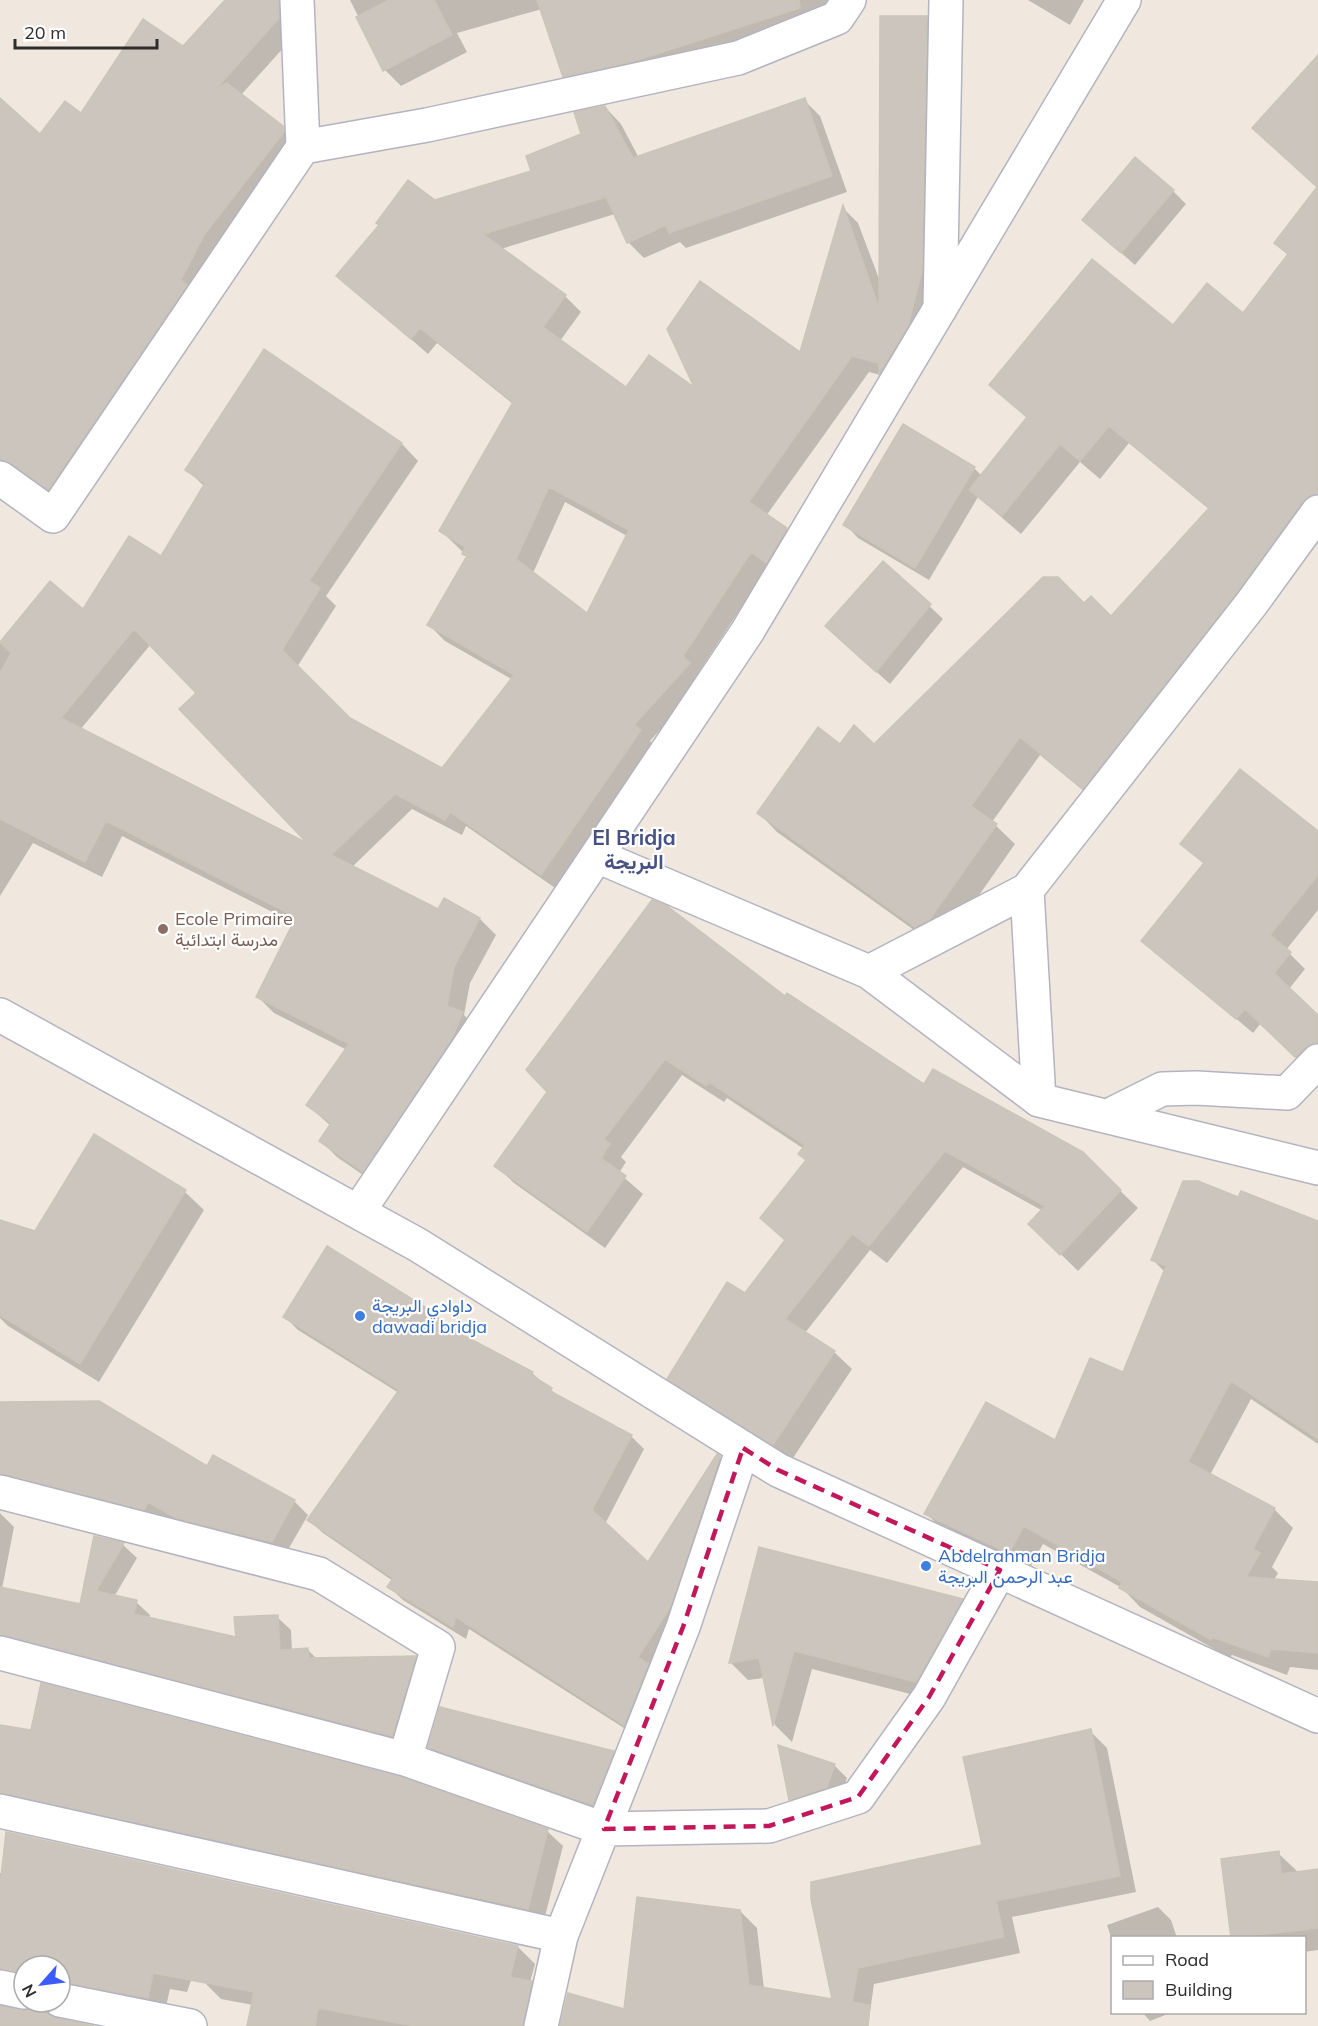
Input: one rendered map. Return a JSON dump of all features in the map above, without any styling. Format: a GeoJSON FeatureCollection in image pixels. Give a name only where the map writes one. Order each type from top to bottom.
{"type":"FeatureCollection","features":[{"type":"Feature","properties":{"kind":"street"},"geometry":{"type":"LineString","coordinates":[[0,478],[53,516],[303,147],[297,0]]}},
{"type":"Feature","properties":{"kind":"street"},"geometry":{"type":"LineString","coordinates":[[303,147],[427,125],[738,58],[837,18],[849,0]]}},
{"type":"Feature","properties":{"kind":"street"},"geometry":{"type":"LineString","coordinates":[[940,311],[946,0]]}},
{"type":"Feature","properties":{"kind":"street"},"geometry":{"type":"LineString","coordinates":[[358,1212],[747,632],[1124,0]]}},
{"type":"Feature","properties":{"kind":"street"},"geometry":{"type":"LineString","coordinates":[[869,972],[1027,890],[1252,603],[1318,512]]}},
{"type":"Feature","properties":{"kind":"street"},"geometry":{"type":"LineString","coordinates":[[597,856],[869,972],[1039,1100],[1318,1168]]}},
{"type":"Feature","properties":{"kind":"street"},"geometry":{"type":"LineString","coordinates":[[1027,890],[1039,1100]]}},
{"type":"Feature","properties":{"kind":"street"},"geometry":{"type":"LineString","coordinates":[[0,1015],[418,1245],[778,1470],[1318,1716]]}},
{"type":"Feature","properties":{"kind":"street"},"geometry":{"type":"LineString","coordinates":[[1108,1116],[1162,1089],[1196,1088],[1287,1093],[1318,1061]]}},
{"type":"Feature","properties":{"kind":"street"},"geometry":{"type":"LineString","coordinates":[[541,2026],[561,1936],[683,1627],[743,1448]]}},
{"type":"Feature","properties":{"kind":"street"},"geometry":{"type":"LineString","coordinates":[[0,1492],[319,1574],[438,1647],[405,1758]]}},
{"type":"Feature","properties":{"kind":"street"},"geometry":{"type":"LineString","coordinates":[[0,1653],[405,1758],[604,1829],[769,1826],[858,1797],[929,1697],[1000,1570]]}},
{"type":"Feature","properties":{"kind":"street"},"geometry":{"type":"LineString","coordinates":[[0,1811],[561,1936]]}},
{"type":"Feature","properties":{"kind":"street"},"geometry":{"type":"LineString","coordinates":[[72,2002],[190,2026]]}},
{"type":"Feature","properties":{"kind":"highlighted area"},"geometry":{"type":"Polygon","coordinates":[[[743,1448],[778,1470],[1000,1570],[929,1697],[858,1797],[769,1826],[604,1829],[683,1627],[743,1448]]]}},
{"type":"Feature","properties":{"kind":"building"},"geometry":{"type":"Polygon","coordinates":[[[225,0],[278,0],[279,18],[217,88],[227,83],[283,126],[284,132],[204,235],[181,280],[187,285],[48,490],[11,463],[0,460],[0,98],[40,134],[65,101],[81,113],[143,19],[183,46],[225,0]]]}},
{"type":"Feature","properties":{"kind":"building"},"geometry":{"type":"Polygon","coordinates":[[[389,0],[434,0],[452,35],[383,71],[356,17],[389,0]]]}},
{"type":"Feature","properties":{"kind":"building"},"geometry":{"type":"Polygon","coordinates":[[[537,0],[799,0],[800,8],[638,60],[563,77],[537,0]]]}},
{"type":"Feature","properties":{"kind":"building"},"geometry":{"type":"Polygon","coordinates":[[[880,16],[927,16],[922,271],[908,326],[879,373],[879,363],[852,356],[749,502],[787,528],[766,563],[751,552],[683,656],[690,663],[634,725],[641,730],[541,875],[450,812],[445,820],[395,794],[331,855],[438,909],[444,898],[480,918],[454,967],[447,1006],[463,1012],[452,1038],[363,1172],[319,1141],[331,1123],[306,1105],[349,1044],[256,997],[296,917],[106,821],[85,862],[0,819],[0,673],[11,653],[0,642],[50,581],[83,609],[129,536],[161,556],[205,483],[185,470],[264,349],[402,443],[309,581],[320,588],[282,650],[350,718],[442,768],[514,675],[427,625],[467,556],[462,554],[465,547],[439,531],[513,402],[420,328],[411,339],[336,276],[379,225],[376,223],[408,180],[435,200],[531,171],[526,156],[581,134],[574,112],[605,106],[633,158],[805,98],[832,176],[669,233],[666,225],[627,243],[606,197],[483,234],[566,295],[543,327],[626,387],[649,355],[694,387],[667,329],[700,281],[800,352],[843,205],[879,308],[880,16]],[[549,487],[516,559],[587,613],[629,530],[549,487]],[[134,629],[61,718],[307,843],[179,709],[196,693],[134,629]]]}},
{"type":"Feature","properties":{"kind":"building"},"geometry":{"type":"Polygon","coordinates":[[[1318,55],[1318,494],[1310,495],[1303,501],[1237,592],[1083,789],[1020,737],[971,806],[997,824],[930,919],[915,927],[757,813],[818,727],[840,744],[854,725],[874,744],[1043,577],[1058,577],[1084,603],[1091,596],[1111,616],[1209,508],[1109,426],[1080,461],[1060,444],[1002,516],[969,490],[1027,417],[989,385],[1092,259],[1173,325],[1207,283],[1243,313],[1288,254],[1274,243],[1317,187],[1252,128],[1318,55]]]}},
{"type":"Feature","properties":{"kind":"building"},"geometry":{"type":"Polygon","coordinates":[[[1135,157],[1174,190],[1121,253],[1082,220],[1135,157]]]}},
{"type":"Feature","properties":{"kind":"building"},"geometry":{"type":"Polygon","coordinates":[[[903,424],[975,467],[915,568],[843,525],[903,424]]]}},
{"type":"Feature","properties":{"kind":"building"},"geometry":{"type":"Polygon","coordinates":[[[883,561],[931,604],[876,672],[825,626],[883,561]]]}},
{"type":"Feature","properties":{"kind":"building"},"geometry":{"type":"Polygon","coordinates":[[[1240,769],[1318,831],[1318,875],[1270,935],[1291,952],[1274,973],[1318,1015],[1318,1043],[1305,1048],[1295,1057],[1245,1009],[1236,1019],[1141,941],[1204,863],[1180,844],[1240,769]]]}},
{"type":"Feature","properties":{"kind":"building"},"geometry":{"type":"Polygon","coordinates":[[[652,900],[667,906],[785,996],[787,993],[924,1084],[933,1069],[1083,1152],[1121,1190],[1060,1255],[1028,1224],[1045,1206],[945,1151],[869,1246],[852,1234],[785,1319],[835,1351],[773,1445],[667,1379],[727,1282],[745,1293],[785,1240],[760,1218],[806,1160],[798,1154],[805,1145],[709,1082],[706,1086],[665,1059],[604,1139],[610,1144],[601,1158],[626,1176],[587,1232],[494,1166],[547,1092],[526,1070],[652,900]]]}},
{"type":"Feature","properties":{"kind":"building"},"geometry":{"type":"Polygon","coordinates":[[[94,1134],[186,1190],[80,1364],[0,1315],[0,1220],[35,1231],[94,1134]]]}},
{"type":"Feature","properties":{"kind":"building"},"geometry":{"type":"Polygon","coordinates":[[[1183,1181],[1198,1181],[1238,1197],[1241,1191],[1318,1221],[1318,1439],[1231,1381],[1188,1462],[1275,1508],[1253,1549],[1260,1553],[1246,1577],[1318,1582],[1318,1653],[1271,1649],[1268,1657],[1212,1637],[1211,1640],[1119,1588],[1122,1582],[1024,1526],[1009,1553],[924,1514],[986,1402],[1055,1440],[1090,1358],[1123,1372],[1166,1266],[1151,1260],[1183,1181]]]}},
{"type":"Feature","properties":{"kind":"building"},"geometry":{"type":"Polygon","coordinates":[[[327,1246],[438,1315],[435,1320],[533,1372],[531,1375],[552,1388],[550,1391],[632,1435],[592,1510],[648,1562],[717,1454],[720,1456],[670,1608],[638,1657],[648,1664],[624,1725],[456,1617],[453,1627],[387,1587],[393,1578],[307,1520],[399,1390],[283,1317],[327,1246]]]}},
{"type":"Feature","properties":{"kind":"building"},"geometry":{"type":"Polygon","coordinates":[[[99,1401],[207,1466],[213,1455],[295,1500],[272,1542],[176,1518],[148,1502],[144,1510],[0,1474],[0,1402],[99,1401]]]}},
{"type":"Feature","properties":{"kind":"building"},"geometry":{"type":"Polygon","coordinates":[[[94,1536],[124,1543],[96,1591],[137,1600],[134,1614],[236,1637],[234,1617],[278,1615],[280,1650],[308,1648],[309,1658],[416,1656],[392,1736],[0,1635],[0,1587],[80,1604],[94,1536]]]}},
{"type":"Feature","properties":{"kind":"building"},"geometry":{"type":"Polygon","coordinates":[[[759,1547],[963,1599],[916,1682],[794,1651],[773,1726],[759,1658],[729,1663],[759,1547]]]}},
{"type":"Feature","properties":{"kind":"building"},"geometry":{"type":"Polygon","coordinates":[[[41,1683],[400,1777],[548,1829],[528,1909],[0,1793],[0,1725],[31,1730],[41,1683]]]}},
{"type":"Feature","properties":{"kind":"building"},"geometry":{"type":"Polygon","coordinates":[[[440,1707],[614,1751],[593,1805],[428,1747],[440,1707]]]}},
{"type":"Feature","properties":{"kind":"building"},"geometry":{"type":"Polygon","coordinates":[[[1091,1729],[1120,1876],[996,1901],[1004,1937],[858,1968],[852,2002],[870,2005],[868,2026],[560,2026],[568,1993],[624,2009],[637,1897],[740,1910],[749,1985],[832,1999],[811,1899],[811,1882],[982,1845],[963,1757],[1091,1729]]]}},
{"type":"Feature","properties":{"kind":"building"},"geometry":{"type":"Polygon","coordinates":[[[778,1745],[835,1764],[827,1787],[789,1800],[778,1745]]]}},
{"type":"Feature","properties":{"kind":"building"},"geometry":{"type":"Polygon","coordinates":[[[6,1832],[518,1946],[510,1977],[532,1981],[523,2026],[414,2026],[318,2008],[315,2026],[247,2026],[254,1992],[153,1973],[148,1998],[72,1984],[72,1954],[12,1954],[12,1971],[0,1969],[0,1886],[6,1832]]]}},
{"type":"Feature","properties":{"kind":"building"},"geometry":{"type":"Polygon","coordinates":[[[1279,1851],[1281,1874],[1318,1869],[1318,1928],[1231,1936],[1221,1859],[1279,1851]]]}},
{"type":"Feature","properties":{"kind":"building"},"geometry":{"type":"Polygon","coordinates":[[[0,2006],[12,2008],[12,2014],[47,2014],[94,2026],[0,2026],[0,2006]]]}},
{"type":"Feature","properties":{"kind":"place","name":"Ecole Primaire مدرسة ابتدائية"},"geometry":{"type":"Point","coordinates":[163,929]}},
{"type":"Feature","properties":{"kind":"place","name":"داوادي البريجة dawadi bridja"},"geometry":{"type":"Point","coordinates":[360,1316]}},
{"type":"Feature","properties":{"kind":"place","name":"Abdelrahman Bridja عبد الرحمن البريجة"},"geometry":{"type":"Point","coordinates":[926,1566]}},
{"type":"Feature","properties":{"kind":"district","name":"El Bridja البريجة"},"geometry":{"type":"Point","coordinates":[634,850]}}]}
